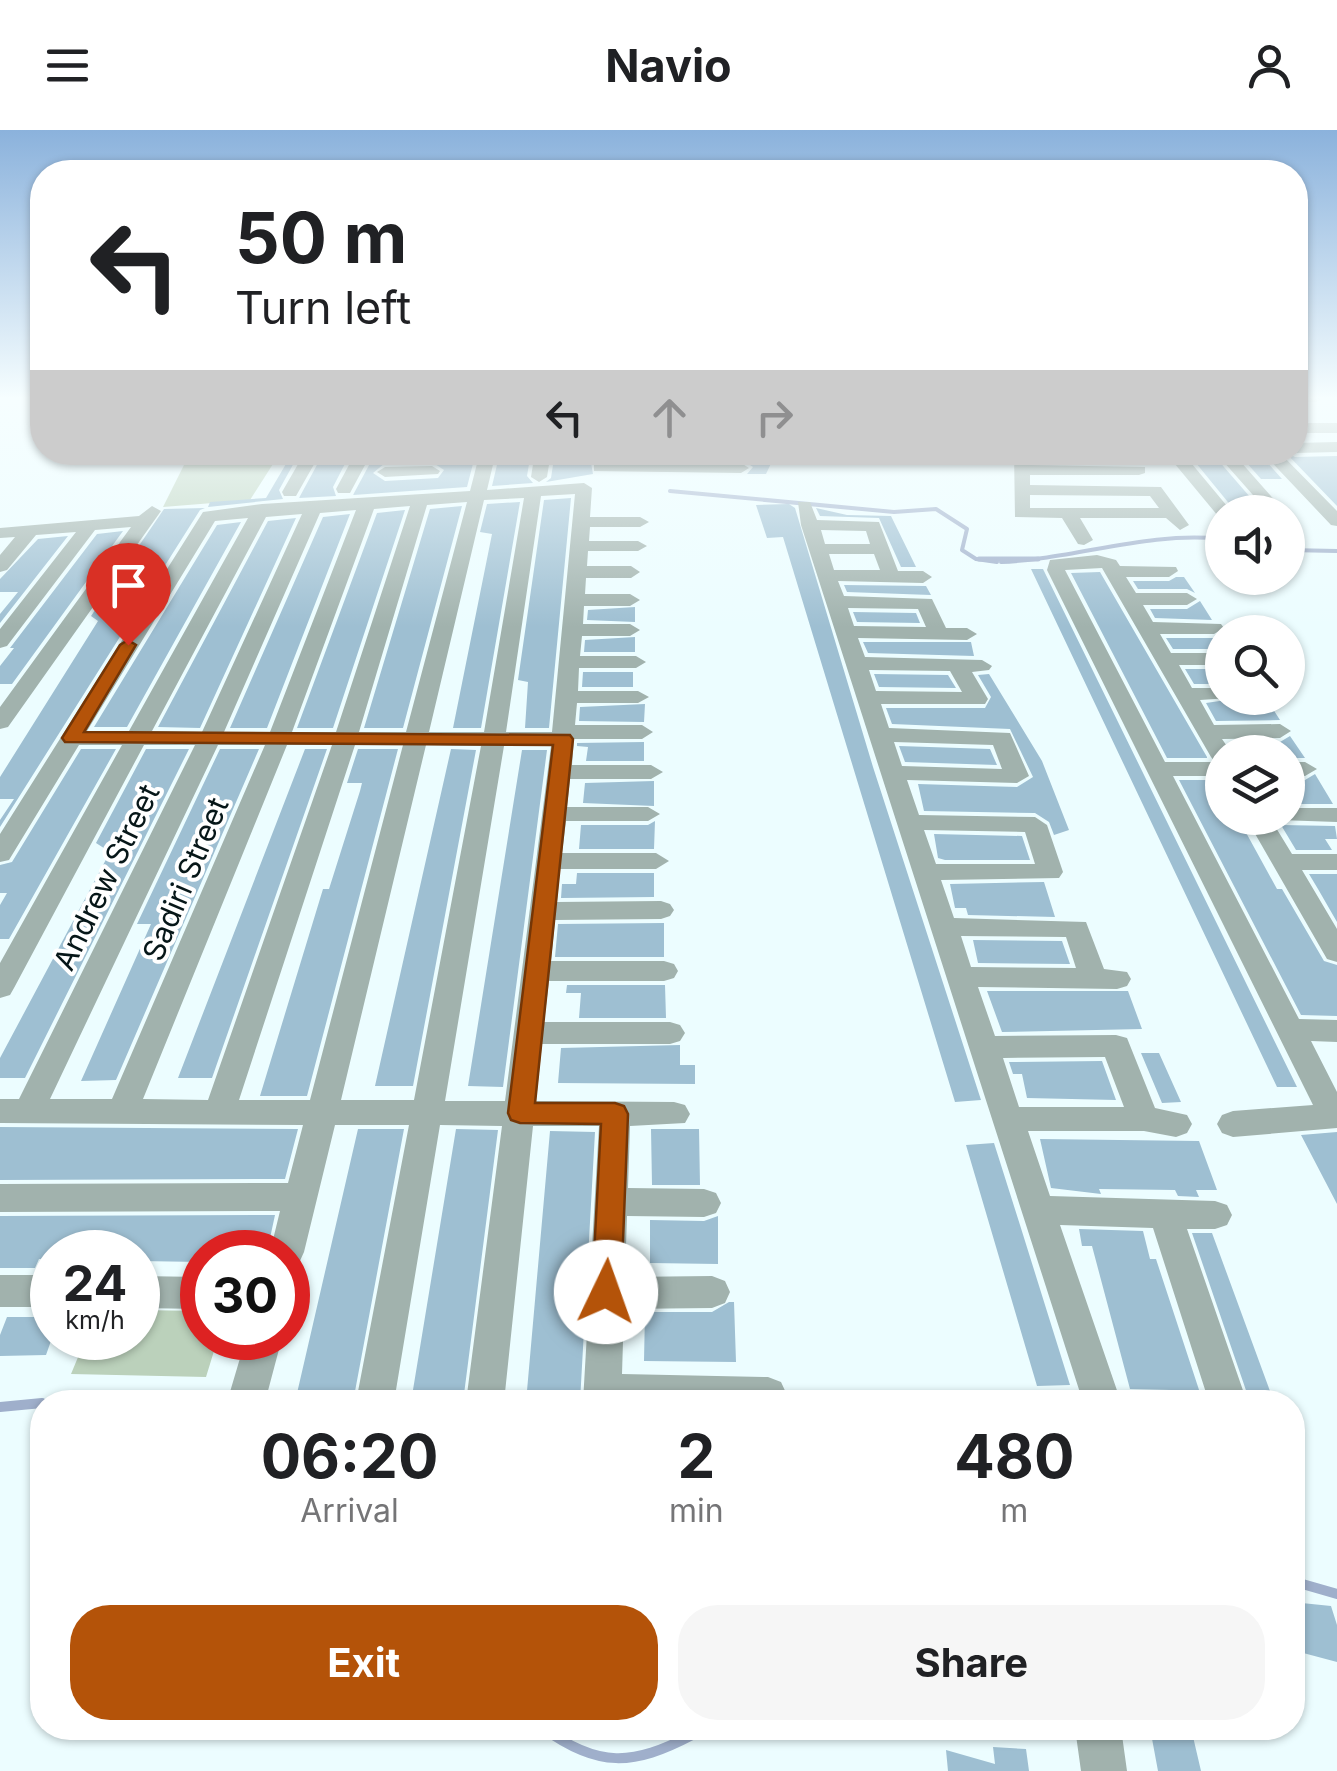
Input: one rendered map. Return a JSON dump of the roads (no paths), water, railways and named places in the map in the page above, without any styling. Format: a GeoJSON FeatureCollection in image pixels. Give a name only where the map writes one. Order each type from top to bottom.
{"type":"FeatureCollection","features":[{"type":"Feature","properties":{"kind":"street"},"geometry":{"type":"LineString","coordinates":[[290,492],[301,474]]}},
{"type":"Feature","properties":{"kind":"street"},"geometry":{"type":"LineString","coordinates":[[344,489],[352,474]]}},
{"type":"Feature","properties":{"kind":"street"},"geometry":{"type":"LineString","coordinates":[[390,474],[478,494],[536,484],[584,488],[564,736],[486,1390]]}},
{"type":"Feature","properties":{"kind":"street"},"geometry":{"type":"LineString","coordinates":[[219,1112],[430,474]]}},
{"type":"Feature","properties":{"kind":"street"},"geometry":{"type":"LineString","coordinates":[[293,1230],[483,474]]}},
{"type":"Feature","properties":{"kind":"street"},"geometry":{"type":"LineString","coordinates":[[377,1390],[538,474]]}},
{"type":"Feature","properties":{"kind":"street"},"geometry":{"type":"LineString","coordinates":[[1021,490],[1155,491],[1176,520],[1120,513],[1020,513],[1022,474]]}},
{"type":"Feature","properties":{"kind":"street"},"geometry":{"type":"LineString","coordinates":[[1191,474],[1210,495]]}},
{"type":"Feature","properties":{"kind":"street"},"geometry":{"type":"LineString","coordinates":[[1242,474],[1262,495]]}},
{"type":"Feature","properties":{"kind":"street"},"geometry":{"type":"LineString","coordinates":[[1292,474],[1334,514]]}},
{"type":"Feature","properties":{"kind":"street"},"geometry":{"type":"LineString","coordinates":[[0,854],[203,521],[218,512],[368,502],[427,484]]}},
{"type":"Feature","properties":{"kind":"street","name":"Sadiri Street"},"geometry":{"type":"LineString","coordinates":[[123,1112],[278,740],[368,502]]}},
{"type":"Feature","properties":{"kind":"street","name":"Andrew Street"},"geometry":{"type":"LineString","coordinates":[[14,1111],[209,740],[314,506]]}},
{"type":"Feature","properties":{"kind":"street"},"geometry":{"type":"LineString","coordinates":[[0,988],[262,509]]}},
{"type":"Feature","properties":{"kind":"street"},"geometry":{"type":"LineString","coordinates":[[1068,513],[1084,540]]}},
{"type":"Feature","properties":{"kind":"street"},"geometry":{"type":"LineString","coordinates":[[1120,513],[1134,533]]}},
{"type":"Feature","properties":{"kind":"street"},"geometry":{"type":"LineString","coordinates":[[0,533],[148,516],[0,722]]}},
{"type":"Feature","properties":{"kind":"street"},"geometry":{"type":"LineString","coordinates":[[580,522],[640,522]]}},
{"type":"Feature","properties":{"kind":"street"},"geometry":{"type":"LineString","coordinates":[[819,551],[853,522],[873,526],[891,576]]}},
{"type":"Feature","properties":{"kind":"street"},"geometry":{"type":"LineString","coordinates":[[0,642],[92,524]]}},
{"type":"Feature","properties":{"kind":"street"},"geometry":{"type":"LineString","coordinates":[[0,566],[31,530]]}},
{"type":"Feature","properties":{"kind":"street"},"geometry":{"type":"LineString","coordinates":[[578,546],[638,546]]}},
{"type":"Feature","properties":{"kind":"street"},"geometry":{"type":"LineString","coordinates":[[819,551],[882,549]]}},
{"type":"Feature","properties":{"kind":"street"},"geometry":{"type":"LineString","coordinates":[[819,551],[891,576],[923,576]]}},
{"type":"Feature","properties":{"kind":"street"},"geometry":{"type":"LineString","coordinates":[[819,551],[1098,1390]]}},
{"type":"Feature","properties":{"kind":"street"},"geometry":{"type":"LineString","coordinates":[[819,551],[925,604],[938,633]]}},
{"type":"Feature","properties":{"kind":"street"},"geometry":{"type":"LineString","coordinates":[[1210,735],[1114,572],[1103,561],[1061,563],[1055,567],[1335,1116],[1234,1124]]}},
{"type":"Feature","properties":{"kind":"street"},"geometry":{"type":"LineString","coordinates":[[576,572],[631,572]]}},
{"type":"Feature","properties":{"kind":"street"},"geometry":{"type":"LineString","coordinates":[[1114,572],[1169,572]]}},
{"type":"Feature","properties":{"kind":"street"},"geometry":{"type":"LineString","coordinates":[[1130,599],[1188,599]]}},
{"type":"Feature","properties":{"kind":"street"},"geometry":{"type":"LineString","coordinates":[[574,600],[630,600]]}},
{"type":"Feature","properties":{"kind":"street"},"geometry":{"type":"LineString","coordinates":[[1147,628],[1205,628]]}},
{"type":"Feature","properties":{"kind":"street"},"geometry":{"type":"LineString","coordinates":[[572,630],[630,630]]}},
{"type":"Feature","properties":{"kind":"street"},"geometry":{"type":"LineString","coordinates":[[846,632],[967,634]]}},
{"type":"Feature","properties":{"kind":"street"},"geometry":{"type":"LineString","coordinates":[[1165,659],[1205,659]]}},
{"type":"Feature","properties":{"kind":"street"},"geometry":{"type":"LineString","coordinates":[[570,662],[636,662]]}},
{"type":"Feature","properties":{"kind":"street"},"geometry":{"type":"LineString","coordinates":[[856,663],[982,666]]}},
{"type":"Feature","properties":{"kind":"street"},"geometry":{"type":"LineString","coordinates":[[868,697],[976,700],[956,666]]}},
{"type":"Feature","properties":{"kind":"street"},"geometry":{"type":"LineString","coordinates":[[1186,694],[1205,694]]}},
{"type":"Feature","properties":{"kind":"street"},"geometry":{"type":"LineString","coordinates":[[567,697],[638,697]]}},
{"type":"Feature","properties":{"kind":"street"},"geometry":{"type":"LineString","coordinates":[[1208,732],[1280,731]]}},
{"type":"Feature","properties":{"kind":"street"},"geometry":{"type":"LineString","coordinates":[[72,738],[494,740],[642,732]]}},
{"type":"Feature","properties":{"kind":"street"},"geometry":{"type":"LineString","coordinates":[[880,735],[1002,738],[1018,776],[893,773]]}},
{"type":"Feature","properties":{"kind":"street"},"geometry":{"type":"LineString","coordinates":[[1158,769],[1205,769]]}},
{"type":"Feature","properties":{"kind":"street"},"geometry":{"type":"LineString","coordinates":[[560,772],[651,772]]}},
{"type":"Feature","properties":{"kind":"street"},"geometry":{"type":"LineString","coordinates":[[555,814],[648,814]]}},
{"type":"Feature","properties":{"kind":"street"},"geometry":{"type":"LineString","coordinates":[[1305,815],[1335,815]]}},
{"type":"Feature","properties":{"kind":"street"},"geometry":{"type":"LineString","coordinates":[[909,822],[1034,825],[1050,872],[926,872]]}},
{"type":"Feature","properties":{"kind":"street"},"geometry":{"type":"LineString","coordinates":[[1268,835],[1284,862],[1326,914],[1337,952]]}},
{"type":"Feature","properties":{"kind":"street"},"geometry":{"type":"LineString","coordinates":[[550,861],[656,861]]}},
{"type":"Feature","properties":{"kind":"street"},"geometry":{"type":"LineString","coordinates":[[1284,862],[1337,862]]}},
{"type":"Feature","properties":{"kind":"street"},"geometry":{"type":"LineString","coordinates":[[544,910],[661,910]]}},
{"type":"Feature","properties":{"kind":"street"},"geometry":{"type":"LineString","coordinates":[[944,927],[1076,928],[1105,979],[961,978]]}},
{"type":"Feature","properties":{"kind":"street"},"geometry":{"type":"LineString","coordinates":[[537,971],[664,971]]}},
{"type":"Feature","properties":{"kind":"street"},"geometry":{"type":"LineString","coordinates":[[1294,1030],[1337,1031]]}},
{"type":"Feature","properties":{"kind":"street"},"geometry":{"type":"LineString","coordinates":[[530,1033],[670,1032]]}},
{"type":"Feature","properties":{"kind":"street"},"geometry":{"type":"LineString","coordinates":[[986,1047],[1116,1046],[1144,1119]]}},
{"type":"Feature","properties":{"kind":"street"},"geometry":{"type":"LineString","coordinates":[[14,1111],[674,1114]]}},
{"type":"Feature","properties":{"kind":"street"},"geometry":{"type":"LineString","coordinates":[[602,1390],[615,1114]]}},
{"type":"Feature","properties":{"kind":"street"},"geometry":{"type":"LineString","coordinates":[[1008,1119],[1144,1119],[1176,1124]]}},
{"type":"Feature","properties":{"kind":"street"},"geometry":{"type":"LineString","coordinates":[[0,1198],[302,1197]]}},
{"type":"Feature","properties":{"kind":"street"},"geometry":{"type":"LineString","coordinates":[[611,1202],[704,1203]]}},
{"type":"Feature","properties":{"kind":"street"},"geometry":{"type":"LineString","coordinates":[[1038,1210],[1216,1215]]}},
{"type":"Feature","properties":{"kind":"street"},"geometry":{"type":"LineString","coordinates":[[1165,1214],[1224,1390]]}},
{"type":"Feature","properties":{"kind":"street"},"geometry":{"type":"LineString","coordinates":[[0,1291],[30,1292]]}},
{"type":"Feature","properties":{"kind":"street"},"geometry":{"type":"LineString","coordinates":[[606,1292],[712,1292]]}},
{"type":"Feature","properties":{"kind":"street"},"geometry":{"type":"LineString","coordinates":[[249,1390],[258,1360]]}},
{"type":"Feature","properties":{"kind":"street"},"geometry":{"type":"LineString","coordinates":[[1100,1740],[1104,1771]]}},
{"type":"Feature","properties":{"kind":"waterway"},"geometry":{"type":"LineString","coordinates":[[670,491],[894,512],[936,509],[967,529],[962,550],[976,559],[997,562]]}},
{"type":"Feature","properties":{"kind":"waterway"},"geometry":{"type":"LineString","coordinates":[[1036,559],[1139,542],[1205,538]]}},
{"type":"Feature","properties":{"kind":"waterway"},"geometry":{"type":"LineString","coordinates":[[1305,550],[1337,551]]}},
{"type":"Feature","properties":{"kind":"waterway"},"geometry":{"type":"LineString","coordinates":[[979,559],[1036,559]]}},
{"type":"Feature","properties":{"kind":"waterway"},"geometry":{"type":"LineString","coordinates":[[1001,562],[1036,559]]}},
{"type":"Feature","properties":{"kind":"waterway"},"geometry":{"type":"LineString","coordinates":[[0,1407],[30,1404]]}},
{"type":"Feature","properties":{"kind":"waterway"},"geometry":{"type":"LineString","coordinates":[[1305,1585],[1337,1594]]}},
{"type":"Feature","properties":{"kind":"waterway"},"geometry":{"type":"LineString","coordinates":[[561,1740],[599,1756],[616,1758],[652,1753],[682,1740]]}}]}
